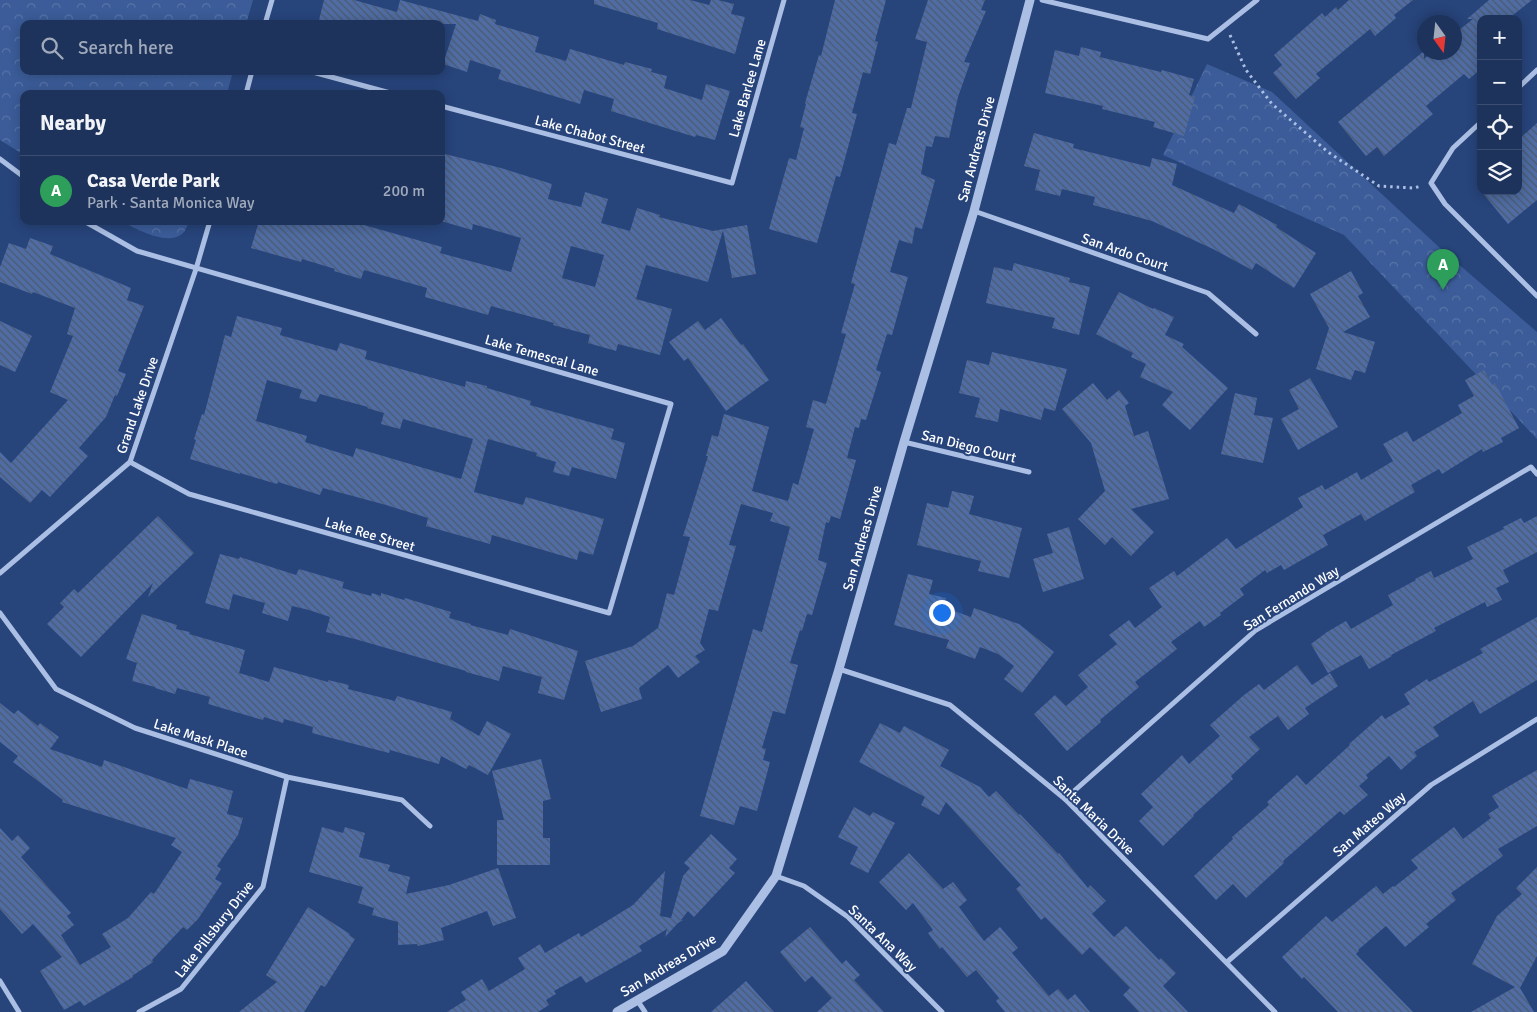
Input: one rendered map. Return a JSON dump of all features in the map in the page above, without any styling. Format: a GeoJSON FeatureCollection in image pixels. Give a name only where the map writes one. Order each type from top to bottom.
{"type":"FeatureCollection","features":[{"type":"Feature","properties":{"kind":"street"},"geometry":{"type":"LineString","coordinates":[[267,20],[272,0]]}},
{"type":"Feature","properties":{"kind":"street","name":"Lake Barlee Lane"},"geometry":{"type":"LineString","coordinates":[[732,183],[784,0]]}},
{"type":"Feature","properties":{"kind":"street","name":"San Andreas Drive"},"geometry":{"type":"LineString","coordinates":[[617,1012],[723,951],[776,876],[974,211],[1030,0]]}},
{"type":"Feature","properties":{"kind":"street"},"geometry":{"type":"LineString","coordinates":[[1042,0],[1208,39],[1257,0]]}},
{"type":"Feature","properties":{"kind":"street"},"geometry":{"type":"LineString","coordinates":[[1522,84],[1537,70]]}},
{"type":"Feature","properties":{"kind":"street"},"geometry":{"type":"LineString","coordinates":[[247,90],[251,75]]}},
{"type":"Feature","properties":{"kind":"street"},"geometry":{"type":"LineString","coordinates":[[323,75],[379,90]]}},
{"type":"Feature","properties":{"kind":"street","name":"Lake Chabot Street"},"geometry":{"type":"LineString","coordinates":[[445,107],[732,183]]}},
{"type":"Feature","properties":{"kind":"street"},"geometry":{"type":"LineString","coordinates":[[1477,126],[1453,148],[1431,182],[1445,204],[1537,296]]}},
{"type":"Feature","properties":{"kind":"street"},"geometry":{"type":"LineString","coordinates":[[0,159],[20,174]]}},
{"type":"Feature","properties":{"kind":"street","name":"San Ardo Court"},"geometry":{"type":"LineString","coordinates":[[974,211],[1208,293],[1256,334]]}},
{"type":"Feature","properties":{"kind":"street"},"geometry":{"type":"LineString","coordinates":[[91,225],[137,251],[196,269]]}},
{"type":"Feature","properties":{"kind":"street","name":"Grand Lake Drive"},"geometry":{"type":"LineString","coordinates":[[0,573],[130,462],[196,269],[209,225]]}},
{"type":"Feature","properties":{"kind":"street","name":"Lake Temescal Lane"},"geometry":{"type":"LineString","coordinates":[[196,269],[671,404],[609,613]]}},
{"type":"Feature","properties":{"kind":"street","name":"San Diego Court"},"geometry":{"type":"LineString","coordinates":[[904,442],[1029,472]]}},
{"type":"Feature","properties":{"kind":"street","name":"Lake Ree Street"},"geometry":{"type":"LineString","coordinates":[[130,462],[190,494],[609,613]]}},
{"type":"Feature","properties":{"kind":"street","name":"San Fernando Way"},"geometry":{"type":"LineString","coordinates":[[1065,799],[1256,630],[1530,467],[1537,474]]}},
{"type":"Feature","properties":{"kind":"street","name":"Lake Mask Place"},"geometry":{"type":"LineString","coordinates":[[0,613],[56,688],[135,728],[287,777],[402,800],[430,826]]}},
{"type":"Feature","properties":{"kind":"street","name":"Santa Maria Drive"},"geometry":{"type":"LineString","coordinates":[[839,669],[950,705],[1065,799],[1275,1012]]}},
{"type":"Feature","properties":{"kind":"street","name":"San Mateo Way"},"geometry":{"type":"LineString","coordinates":[[1227,962],[1432,785],[1537,719]]}},
{"type":"Feature","properties":{"kind":"street","name":"Lake Pillsbury Drive"},"geometry":{"type":"LineString","coordinates":[[139,1012],[181,989],[262,887],[287,777]]}},
{"type":"Feature","properties":{"kind":"street","name":"Santa Ana Way"},"geometry":{"type":"LineString","coordinates":[[776,876],[804,886],[848,917],[942,1012]]}},
{"type":"Feature","properties":{"kind":"street"},"geometry":{"type":"LineString","coordinates":[[0,981],[19,1012]]}},
{"type":"Feature","properties":{"kind":"street"},"geometry":{"type":"LineString","coordinates":[[637,1000],[645,1012]]}},
{"type":"Feature","properties":{"kind":"path"},"geometry":{"type":"LineString","coordinates":[[1226,25],[1246,70],[1272,104],[1328,152],[1379,186],[1414,188],[1431,182]]}},
{"type":"Feature","properties":{"kind":"green space"},"geometry":{"type":"Polygon","coordinates":[[[0,0],[253,0],[247,20],[20,20],[20,75],[232,75],[228,90],[20,90],[20,152],[0,140],[0,0]]]}},
{"type":"Feature","properties":{"kind":"green space"},"geometry":{"type":"Polygon","coordinates":[[[1207,64],[1272,92],[1441,249],[1537,332],[1537,439],[1344,235],[1163,155],[1207,64]]]}},
{"type":"Feature","properties":{"kind":"green space"},"geometry":{"type":"Polygon","coordinates":[[[129,225],[188,225],[184,232],[170,238],[153,236],[129,225]]]}},
{"type":"Feature","properties":{"kind":"building"},"geometry":{"type":"Polygon","coordinates":[[[324,0],[354,0],[397,12],[400,0],[478,21],[480,14],[496,20],[495,24],[539,37],[535,52],[566,61],[570,49],[624,65],[625,62],[652,69],[651,72],[667,76],[664,88],[702,100],[706,84],[730,91],[715,140],[696,135],[695,137],[611,111],[614,99],[584,90],[580,104],[498,79],[501,70],[470,60],[467,72],[445,65],[445,58],[456,24],[445,24],[445,20],[319,20],[324,0]]]}},
{"type":"Feature","properties":{"kind":"building"},"geometry":{"type":"Polygon","coordinates":[[[594,0],[690,0],[709,5],[711,0],[718,0],[734,4],[731,14],[745,17],[735,54],[657,29],[658,23],[594,4],[594,0]]]}},
{"type":"Feature","properties":{"kind":"building"},"geometry":{"type":"Polygon","coordinates":[[[835,0],[886,0],[875,41],[878,42],[870,74],[863,72],[852,113],[857,114],[840,177],[836,176],[817,243],[769,229],[789,158],[796,160],[804,128],[800,127],[805,103],[819,55],[821,56],[835,0]]]}},
{"type":"Feature","properties":{"kind":"building"},"geometry":{"type":"Polygon","coordinates":[[[928,0],[985,0],[981,10],[986,11],[964,62],[970,63],[958,97],[949,138],[935,136],[932,147],[926,146],[921,174],[935,180],[922,229],[915,227],[912,244],[899,240],[890,272],[908,277],[892,335],[887,334],[876,370],[881,372],[866,420],[861,419],[859,428],[855,427],[847,458],[856,460],[840,519],[831,516],[829,523],[826,522],[818,560],[827,563],[812,615],[807,614],[790,663],[798,665],[785,714],[773,711],[762,748],[766,749],[763,760],[770,762],[757,811],[740,806],[734,825],[700,816],[753,629],[762,632],[790,527],[770,521],[773,513],[741,504],[729,545],[736,546],[718,611],[709,609],[700,643],[705,650],[695,656],[700,662],[678,678],[668,665],[639,688],[642,699],[601,712],[585,661],[633,646],[658,628],[667,593],[674,595],[690,537],[683,536],[708,456],[706,456],[712,435],[718,437],[724,414],[769,427],[752,491],[788,501],[793,483],[798,485],[814,429],[806,427],[813,400],[826,404],[846,334],[841,333],[855,284],[851,283],[889,143],[896,145],[907,108],[911,108],[927,42],[915,39],[928,0]]]}},
{"type":"Feature","properties":{"kind":"building"},"geometry":{"type":"Polygon","coordinates":[[[1349,0],[1413,0],[1394,15],[1396,18],[1375,36],[1370,29],[1316,74],[1320,78],[1296,99],[1273,73],[1282,65],[1274,55],[1322,13],[1325,17],[1336,7],[1338,10],[1349,0]]]}},
{"type":"Feature","properties":{"kind":"building"},"geometry":{"type":"Polygon","coordinates":[[[1489,0],[1532,0],[1513,15],[1477,15],[1477,72],[1469,79],[1464,74],[1426,106],[1433,114],[1384,156],[1377,147],[1366,156],[1338,122],[1417,57],[1417,60],[1462,60],[1462,28],[1473,19],[1467,19],[1489,0]]]}},
{"type":"Feature","properties":{"kind":"building"},"geometry":{"type":"Polygon","coordinates":[[[1081,47],[1101,52],[1100,57],[1194,79],[1189,95],[1195,97],[1184,136],[1153,127],[1155,122],[1102,109],[1103,106],[1045,93],[1055,50],[1079,56],[1081,47]]]}},
{"type":"Feature","properties":{"kind":"building"},"geometry":{"type":"Polygon","coordinates":[[[1537,123],[1537,200],[1508,224],[1484,195],[1522,195],[1522,136],[1537,123]]]}},
{"type":"Feature","properties":{"kind":"building"},"geometry":{"type":"Polygon","coordinates":[[[1034,133],[1074,144],[1073,148],[1150,167],[1152,158],[1177,164],[1172,185],[1234,213],[1239,204],[1277,225],[1276,227],[1316,253],[1294,288],[1256,263],[1252,270],[1213,249],[1152,221],[1093,205],[1095,197],[1062,189],[1060,196],[1035,190],[1040,170],[1024,166],[1034,133]]]}},
{"type":"Feature","properties":{"kind":"building"},"geometry":{"type":"Polygon","coordinates":[[[445,154],[501,168],[552,184],[548,199],[581,207],[585,192],[608,199],[601,223],[630,231],[637,208],[660,215],[659,217],[713,231],[747,225],[756,274],[732,278],[723,230],[708,282],[646,265],[636,299],[672,309],[660,355],[618,344],[616,351],[588,343],[590,335],[491,306],[488,315],[425,297],[427,288],[364,270],[361,279],[302,259],[301,262],[251,248],[258,225],[364,225],[442,247],[440,253],[511,272],[521,238],[473,224],[472,230],[445,222],[445,154]],[[571,246],[562,278],[595,287],[604,255],[571,246]]]}},
{"type":"Feature","properties":{"kind":"building"},"geometry":{"type":"Polygon","coordinates":[[[30,238],[53,246],[50,254],[131,288],[127,300],[144,306],[118,371],[126,374],[117,396],[115,395],[106,417],[79,448],[88,456],[50,497],[42,490],[30,503],[0,477],[0,452],[11,463],[68,400],[50,392],[73,336],[67,334],[75,308],[0,282],[0,267],[9,243],[26,249],[30,238]]]}},
{"type":"Feature","properties":{"kind":"building"},"geometry":{"type":"Polygon","coordinates":[[[1014,263],[1070,278],[1069,282],[1090,287],[1079,335],[1052,328],[1055,318],[986,303],[994,267],[1012,271],[1014,263]]]}},
{"type":"Feature","properties":{"kind":"building"},"geometry":{"type":"Polygon","coordinates":[[[1351,271],[1363,293],[1358,296],[1370,317],[1343,332],[1375,342],[1365,373],[1355,370],[1351,380],[1316,369],[1329,328],[1310,294],[1351,271]]]}},
{"type":"Feature","properties":{"kind":"building"},"geometry":{"type":"Polygon","coordinates":[[[1119,292],[1174,317],[1165,335],[1184,344],[1182,347],[1228,388],[1190,430],[1162,405],[1173,392],[1140,377],[1146,364],[1131,357],[1133,353],[1096,334],[1119,292]]]}},
{"type":"Feature","properties":{"kind":"building"},"geometry":{"type":"Polygon","coordinates":[[[237,316],[282,328],[280,335],[337,351],[340,343],[367,351],[365,359],[465,387],[466,381],[487,386],[487,388],[531,401],[530,405],[614,429],[611,439],[625,443],[616,479],[572,467],[569,476],[553,472],[556,462],[536,456],[537,453],[488,439],[474,492],[523,505],[526,497],[604,519],[593,555],[579,551],[577,560],[492,535],[490,544],[426,526],[428,518],[386,505],[323,488],[320,495],[190,459],[196,440],[194,439],[202,414],[204,415],[225,335],[231,337],[237,316]],[[267,380],[256,421],[307,436],[305,442],[353,457],[356,448],[461,479],[473,439],[403,419],[400,429],[381,424],[384,413],[320,394],[316,402],[299,398],[302,390],[267,380]]]}},
{"type":"Feature","properties":{"kind":"building"},"geometry":{"type":"Polygon","coordinates":[[[721,318],[769,380],[726,411],[688,358],[684,361],[669,342],[698,321],[705,330],[721,318]]]}},
{"type":"Feature","properties":{"kind":"building"},"geometry":{"type":"Polygon","coordinates":[[[0,321],[32,336],[15,372],[0,365],[0,321]]]}},
{"type":"Feature","properties":{"kind":"building"},"geometry":{"type":"Polygon","coordinates":[[[992,352],[1067,369],[1055,411],[1044,408],[1041,420],[1000,409],[998,422],[975,417],[980,398],[959,393],[967,360],[989,365],[992,352]]]}},
{"type":"Feature","properties":{"kind":"building"},"geometry":{"type":"Polygon","coordinates":[[[1484,370],[1492,385],[1495,383],[1519,428],[1501,438],[1503,442],[1483,452],[1482,449],[1442,474],[1439,469],[1411,485],[1415,492],[1365,521],[1361,514],[1323,535],[1328,545],[1284,570],[1281,565],[1267,573],[1265,570],[1240,589],[1244,595],[1220,613],[1221,615],[1204,627],[1200,621],[1171,642],[1177,649],[1135,682],[1139,687],[1067,751],[1034,714],[1055,695],[1066,706],[1088,687],[1078,675],[1117,644],[1109,635],[1129,620],[1135,628],[1162,607],[1149,588],[1174,571],[1177,576],[1227,538],[1236,549],[1303,507],[1298,498],[1322,485],[1325,490],[1357,472],[1361,480],[1393,461],[1383,444],[1407,431],[1413,442],[1462,413],[1458,405],[1474,396],[1465,380],[1484,370]]]}},
{"type":"Feature","properties":{"kind":"building"},"geometry":{"type":"Polygon","coordinates":[[[1310,378],[1338,427],[1298,450],[1281,419],[1299,409],[1289,390],[1310,378]]]}},
{"type":"Feature","properties":{"kind":"building"},"geometry":{"type":"Polygon","coordinates":[[[1093,383],[1107,400],[1119,390],[1129,403],[1125,406],[1134,436],[1148,431],[1169,499],[1131,509],[1154,532],[1131,556],[1112,537],[1105,545],[1078,519],[1105,491],[1091,443],[1062,409],[1093,383]]]}},
{"type":"Feature","properties":{"kind":"building"},"geometry":{"type":"Polygon","coordinates":[[[1235,393],[1257,398],[1254,415],[1273,418],[1263,463],[1221,454],[1235,393]]]}},
{"type":"Feature","properties":{"kind":"building"},"geometry":{"type":"Polygon","coordinates":[[[952,491],[974,496],[969,514],[1022,528],[1009,578],[978,571],[981,561],[917,545],[927,503],[948,508],[952,491]]]}},
{"type":"Feature","properties":{"kind":"building"},"geometry":{"type":"Polygon","coordinates":[[[158,516],[194,553],[148,597],[153,583],[81,657],[47,624],[64,607],[60,603],[74,589],[78,593],[158,516]]]}},
{"type":"Feature","properties":{"kind":"building"},"geometry":{"type":"Polygon","coordinates":[[[1537,516],[1537,552],[1503,570],[1509,582],[1496,588],[1502,600],[1487,607],[1485,602],[1434,628],[1436,631],[1369,669],[1361,655],[1328,673],[1311,644],[1346,621],[1351,629],[1393,605],[1388,595],[1415,579],[1431,571],[1434,578],[1473,559],[1467,547],[1504,529],[1503,527],[1521,518],[1524,523],[1537,516]]]}},
{"type":"Feature","properties":{"kind":"building"},"geometry":{"type":"Polygon","coordinates":[[[1069,527],[1084,579],[1043,592],[1033,559],[1053,553],[1047,534],[1069,527]]]}},
{"type":"Feature","properties":{"kind":"building"},"geometry":{"type":"Polygon","coordinates":[[[220,554],[239,559],[240,557],[296,575],[299,569],[344,582],[342,588],[371,596],[372,593],[381,596],[381,593],[404,600],[405,598],[451,612],[449,618],[470,625],[508,635],[510,629],[578,651],[564,700],[538,693],[542,677],[503,666],[499,681],[326,632],[330,617],[309,610],[292,606],[288,621],[262,613],[265,603],[233,594],[229,610],[205,603],[220,554]]]}},
{"type":"Feature","properties":{"kind":"building"},"geometry":{"type":"Polygon","coordinates":[[[908,574],[933,580],[929,594],[946,598],[943,607],[971,617],[974,608],[1019,624],[1054,652],[1022,693],[1004,679],[1014,666],[998,654],[980,647],[975,659],[946,648],[949,640],[894,625],[908,574]]]}},
{"type":"Feature","properties":{"kind":"building"},"geometry":{"type":"Polygon","coordinates":[[[142,614],[177,625],[176,629],[190,632],[189,634],[245,650],[239,673],[269,682],[274,667],[328,682],[328,680],[349,685],[348,689],[395,701],[397,696],[452,712],[450,719],[479,736],[487,721],[511,734],[488,775],[469,765],[466,769],[441,756],[439,764],[390,750],[389,753],[312,733],[313,727],[284,719],[283,723],[264,717],[263,720],[208,704],[210,697],[177,688],[175,694],[132,681],[137,663],[126,659],[142,614]]]}},
{"type":"Feature","properties":{"kind":"building"},"geometry":{"type":"Polygon","coordinates":[[[1537,617],[1537,680],[1480,714],[1473,701],[1433,727],[1439,736],[1414,752],[1417,756],[1401,770],[1389,756],[1366,775],[1368,778],[1359,786],[1368,795],[1344,815],[1340,811],[1283,861],[1284,863],[1246,898],[1233,884],[1216,900],[1194,876],[1233,839],[1232,837],[1269,805],[1267,802],[1297,775],[1306,785],[1382,715],[1385,719],[1410,704],[1404,694],[1427,679],[1429,682],[1483,653],[1480,649],[1537,617]]]}},
{"type":"Feature","properties":{"kind":"building"},"geometry":{"type":"Polygon","coordinates":[[[1297,665],[1312,685],[1330,673],[1338,686],[1305,708],[1309,714],[1288,730],[1278,716],[1249,737],[1260,749],[1231,776],[1233,779],[1193,815],[1163,846],[1139,821],[1153,807],[1141,794],[1182,755],[1189,764],[1220,736],[1210,725],[1244,695],[1259,684],[1264,690],[1297,665]]]}},
{"type":"Feature","properties":{"kind":"building"},"geometry":{"type":"Polygon","coordinates":[[[0,703],[14,714],[18,710],[38,726],[40,723],[59,737],[50,749],[102,767],[104,760],[187,789],[190,779],[233,791],[227,814],[243,818],[238,835],[217,866],[221,869],[215,879],[222,883],[198,919],[187,930],[183,927],[152,960],[153,962],[133,977],[84,1006],[80,1001],[64,1010],[40,971],[62,957],[33,924],[22,934],[0,909],[0,828],[12,841],[18,835],[30,848],[21,857],[71,913],[67,916],[74,925],[61,935],[80,965],[111,947],[102,934],[128,918],[151,892],[154,894],[182,852],[171,845],[176,838],[62,802],[63,800],[13,762],[18,756],[0,742],[0,703]]]}},
{"type":"Feature","properties":{"kind":"building"},"geometry":{"type":"Polygon","coordinates":[[[880,723],[900,733],[904,726],[949,750],[940,766],[980,787],[989,797],[996,791],[1059,853],[1088,888],[1090,885],[1106,901],[1092,914],[1114,937],[1126,926],[1159,960],[1161,958],[1176,973],[1163,986],[1188,1012],[1139,1012],[1123,995],[1130,988],[1090,947],[1082,955],[1045,917],[1041,920],[1016,889],[1021,885],[946,802],[939,815],[921,805],[925,797],[859,762],[880,723]]]}},
{"type":"Feature","properties":{"kind":"building"},"geometry":{"type":"Polygon","coordinates":[[[541,759],[551,799],[543,801],[543,838],[550,838],[550,865],[497,865],[497,820],[504,820],[492,771],[541,759]]]}},
{"type":"Feature","properties":{"kind":"building"},"geometry":{"type":"Polygon","coordinates":[[[1537,770],[1537,826],[1498,849],[1503,856],[1451,893],[1456,900],[1426,924],[1429,927],[1405,947],[1386,926],[1358,950],[1356,954],[1413,1012],[1338,1012],[1304,977],[1302,979],[1282,957],[1326,916],[1332,922],[1376,886],[1383,894],[1394,887],[1418,868],[1411,860],[1454,827],[1463,839],[1491,818],[1488,814],[1499,807],[1492,796],[1537,770]]]}},
{"type":"Feature","properties":{"kind":"building"},"geometry":{"type":"Polygon","coordinates":[[[854,807],[870,816],[873,812],[895,823],[868,873],[850,864],[858,847],[838,837],[854,807]]]}},
{"type":"Feature","properties":{"kind":"building"},"geometry":{"type":"Polygon","coordinates":[[[322,827],[343,833],[345,827],[365,833],[359,857],[390,865],[388,871],[410,877],[406,894],[449,885],[498,868],[516,918],[493,926],[487,911],[441,928],[444,940],[418,946],[417,944],[398,945],[398,922],[372,915],[374,908],[358,903],[363,887],[309,872],[322,827]]]}},
{"type":"Feature","properties":{"kind":"building"},"geometry":{"type":"Polygon","coordinates":[[[711,834],[737,859],[729,868],[735,873],[694,917],[688,911],[681,920],[683,920],[665,937],[667,929],[639,946],[642,951],[586,983],[581,976],[554,991],[556,994],[546,1000],[549,1005],[538,1012],[447,1012],[466,1000],[461,992],[482,979],[489,991],[525,969],[518,958],[540,944],[545,953],[579,933],[581,937],[633,905],[665,871],[660,916],[671,918],[683,876],[690,868],[684,863],[711,834]]]}},
{"type":"Feature","properties":{"kind":"building"},"geometry":{"type":"Polygon","coordinates":[[[909,853],[943,889],[953,882],[967,900],[959,907],[984,941],[1000,927],[1018,948],[1012,953],[1049,996],[1058,989],[1068,1000],[1075,994],[1090,1012],[1005,1012],[996,1001],[999,998],[976,970],[967,977],[942,947],[940,949],[928,933],[933,930],[913,903],[906,910],[879,882],[909,853]]]}},
{"type":"Feature","properties":{"kind":"building"},"geometry":{"type":"Polygon","coordinates":[[[1537,867],[1537,956],[1520,988],[1534,1012],[1471,1012],[1515,987],[1472,964],[1497,916],[1522,894],[1516,888],[1537,867]]]}},
{"type":"Feature","properties":{"kind":"building"},"geometry":{"type":"Polygon","coordinates":[[[308,907],[355,939],[325,987],[321,985],[304,1012],[239,1012],[277,982],[266,975],[308,907]]]}},
{"type":"Feature","properties":{"kind":"building"},"geometry":{"type":"Polygon","coordinates":[[[810,927],[842,964],[846,960],[860,975],[854,980],[884,1012],[817,1012],[832,998],[812,976],[805,982],[780,952],[810,927]]]}},
{"type":"Feature","properties":{"kind":"building"},"geometry":{"type":"Polygon","coordinates":[[[746,981],[774,1012],[711,1012],[746,981]]]}},
{"type":"Feature","properties":{"kind":"place","name":"Casa Verde Park"},"geometry":{"type":"Point","coordinates":[1443,290]}}]}
